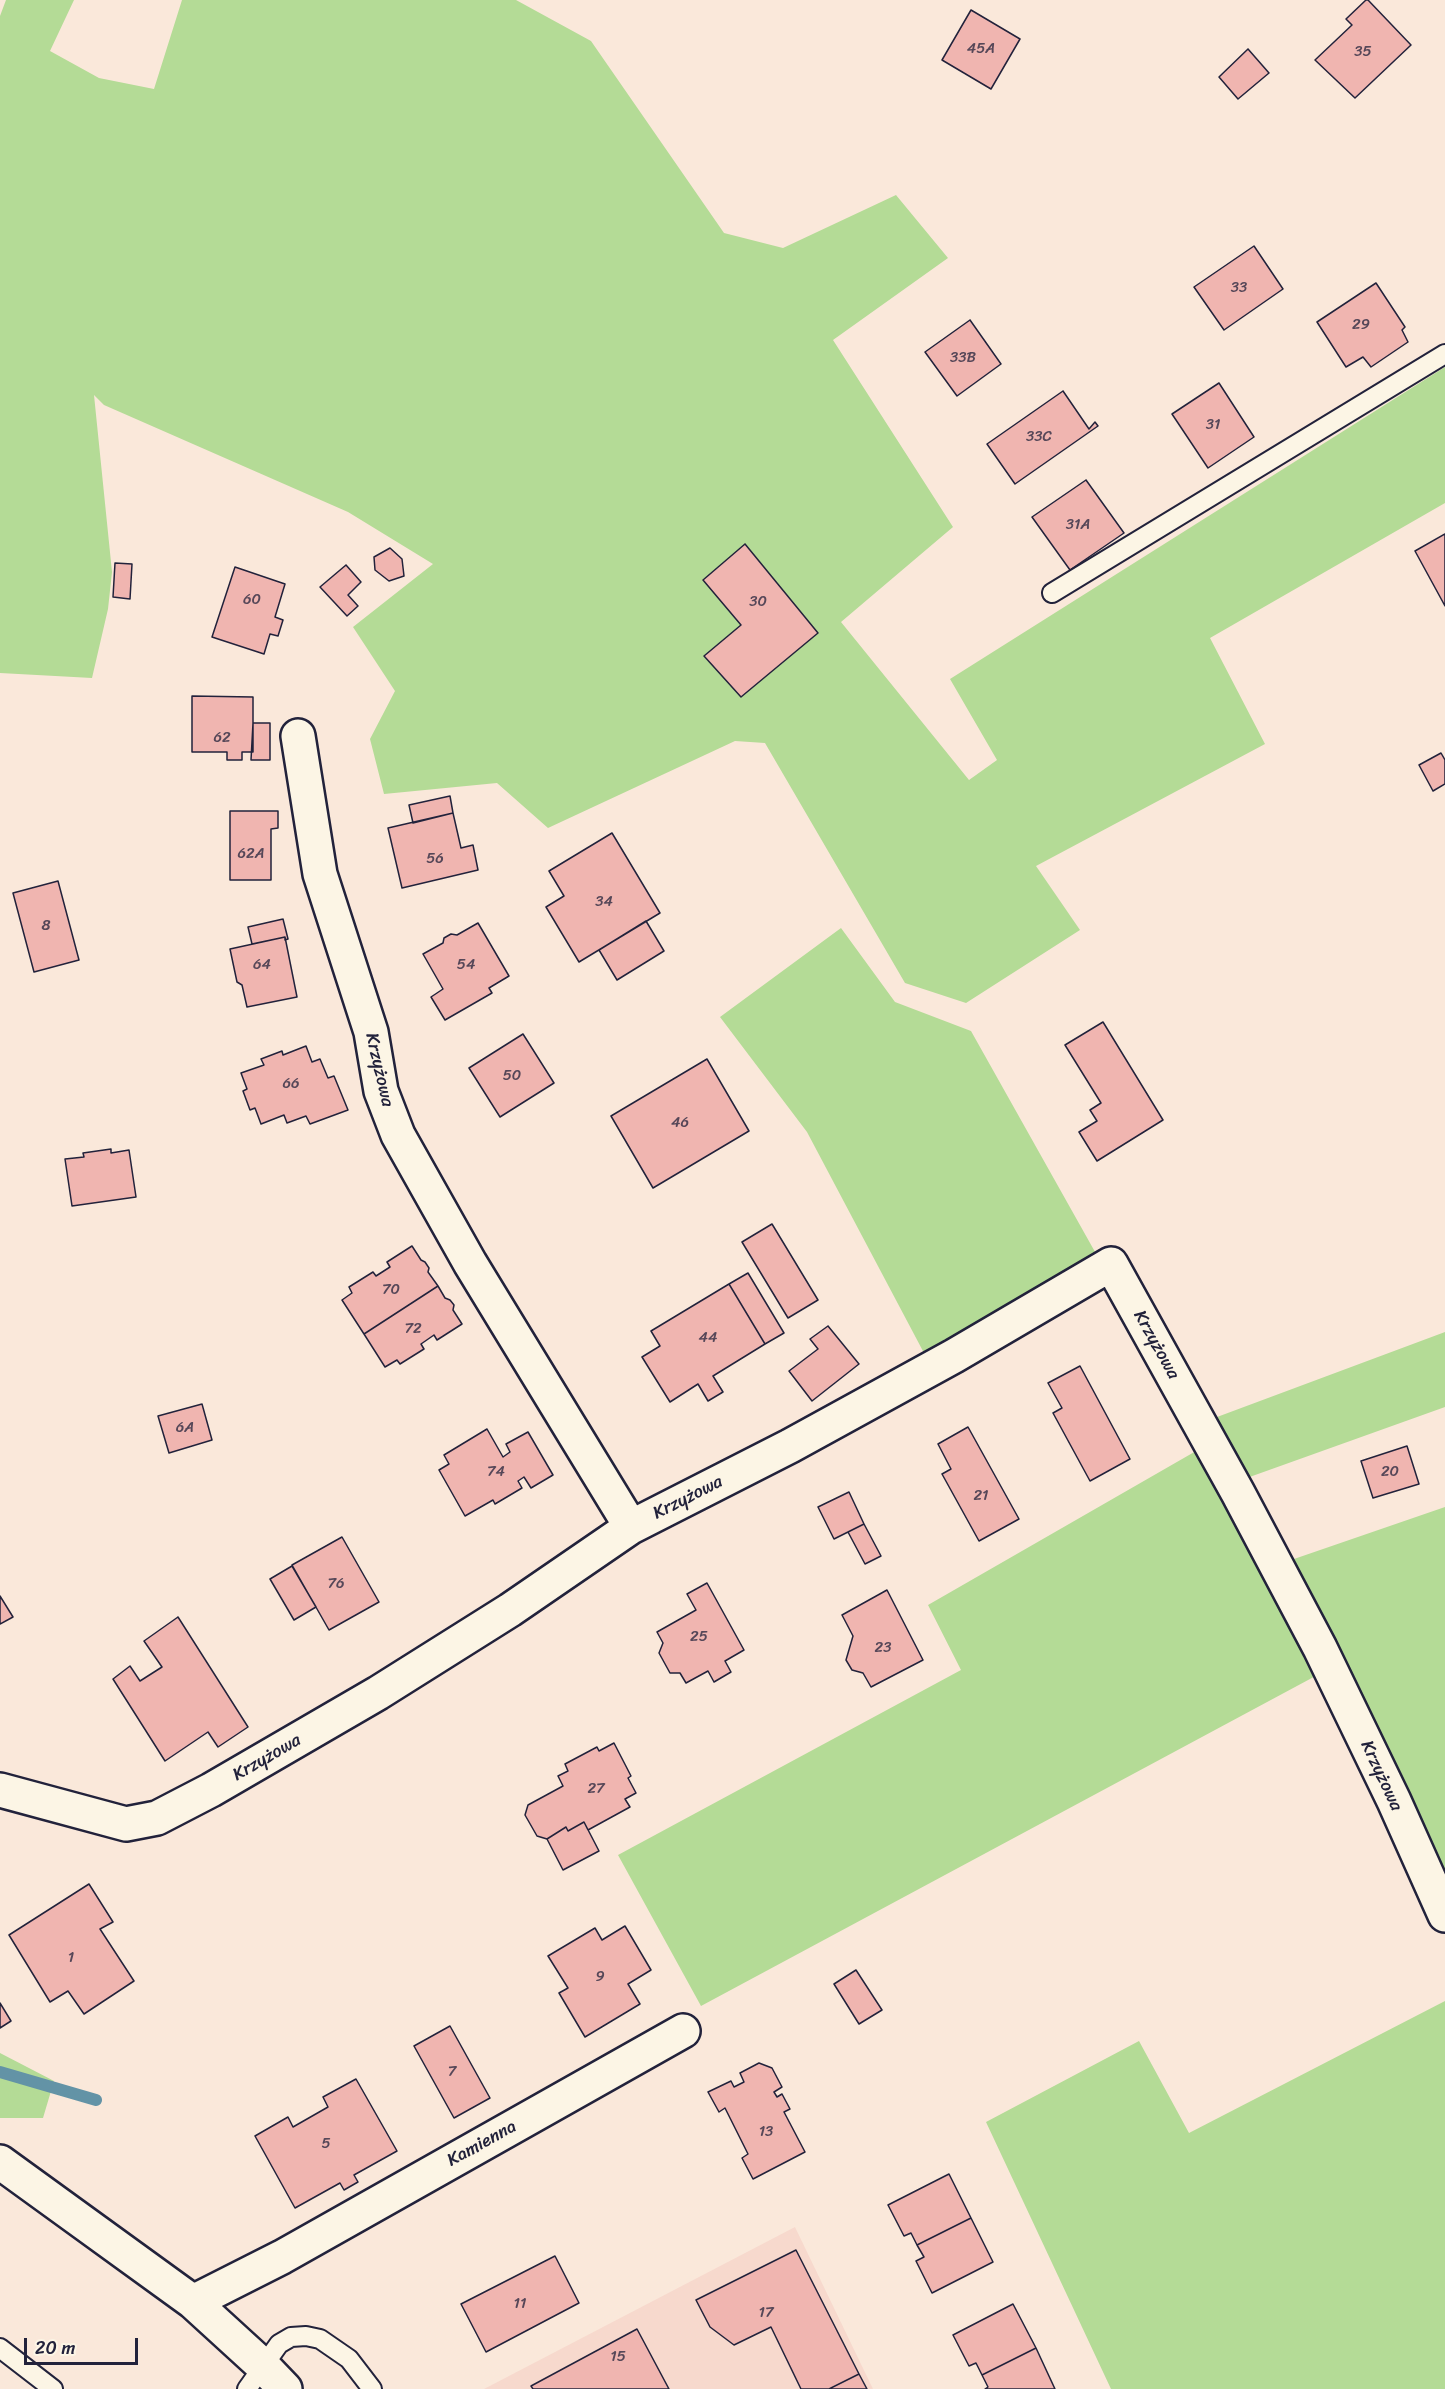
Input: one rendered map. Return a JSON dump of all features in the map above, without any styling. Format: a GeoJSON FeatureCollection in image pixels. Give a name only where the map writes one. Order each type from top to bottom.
{"type":"FeatureCollection","features":[{"type":"Feature","properties":{"kind":"street","name":"Krzyżowa"},"geometry":{"type":"LineString","coordinates":[[298,735],[320,874],[371,1032],[381,1091],[398,1135],[470,1263],[632,1527]]}},
{"type":"Feature","properties":{"kind":"street","name":"Krzyżowa"},"geometry":{"type":"LineString","coordinates":[[0,1790],[126,1824],[157,1818],[212,1790],[378,1692],[510,1610],[632,1527],[790,1446],[944,1362],[1111,1264],[1238,1493],[1320,1648],[1394,1801],[1445,1915]]}},
{"type":"Feature","properties":{"kind":"street","name":"Kamienna"},"geometry":{"type":"LineString","coordinates":[[193,2302],[282,2257],[683,2031]]}},
{"type":"Feature","properties":{"kind":"street"},"geometry":{"type":"LineString","coordinates":[[0,2162],[193,2302],[255,2377],[285,2389]]}},
{"type":"Feature","properties":{"kind":"lane"},"geometry":{"type":"LineString","coordinates":[[1052,593],[1445,354]]}},
{"type":"Feature","properties":{"kind":"lane"},"geometry":{"type":"LineString","coordinates":[[255,2377],[279,2344],[291,2337],[313,2338],[336,2348],[349,2359],[372,2389]]}},
{"type":"Feature","properties":{"kind":"lane"},"geometry":{"type":"LineString","coordinates":[[0,2348],[53,2389]]}},
{"type":"Feature","properties":{"kind":"shaded area"},"geometry":{"type":"Polygon","coordinates":[[[795,2227],[873,2389],[484,2389],[795,2227]]]}},
{"type":"Feature","properties":{"kind":"green space"},"geometry":{"type":"Polygon","coordinates":[[[6,0],[74,0],[50,51],[99,78],[154,89],[182,0],[516,0],[591,41],[724,233],[783,248],[896,195],[948,258],[833,340],[953,527],[841,622],[969,780],[997,760],[950,679],[1445,367],[1445,503],[1210,638],[1265,744],[1036,866],[1080,930],[966,1003],[905,983],[765,743],[735,741],[548,828],[497,783],[384,794],[370,739],[395,691],[353,627],[433,564],[348,512],[104,405],[94,395],[112,572],[108,609],[92,678],[0,673],[0,16],[6,0]]]}},
{"type":"Feature","properties":{"kind":"green space"},"geometry":{"type":"Polygon","coordinates":[[[841,928],[895,1002],[971,1031],[1099,1259],[924,1353],[807,1132],[720,1017],[841,928]]]}},
{"type":"Feature","properties":{"kind":"green space"},"geometry":{"type":"Polygon","coordinates":[[[1445,1332],[1445,1407],[1244,1479],[1209,1420],[1445,1332]]]}},
{"type":"Feature","properties":{"kind":"green space"},"geometry":{"type":"Polygon","coordinates":[[[1203,1447],[1323,1672],[701,2006],[618,1855],[961,1670],[928,1605],[1203,1447]]]}},
{"type":"Feature","properties":{"kind":"green space"},"geometry":{"type":"Polygon","coordinates":[[[1445,1507],[1445,1892],[1294,1559],[1445,1507]]]}},
{"type":"Feature","properties":{"kind":"green space"},"geometry":{"type":"Polygon","coordinates":[[[1445,2001],[1445,2389],[1111,2389],[986,2122],[1139,2041],[1189,2133],[1445,2001]]]}},
{"type":"Feature","properties":{"kind":"green space"},"geometry":{"type":"Polygon","coordinates":[[[0,2053],[54,2081],[43,2118],[0,2118],[0,2053]]]}},
{"type":"Feature","properties":{"kind":"building"},"geometry":{"type":"Polygon","coordinates":[[[1366,0],[1411,45],[1355,98],[1315,60],[1352,25],[1346,19],[1366,0]]]}},
{"type":"Feature","properties":{"kind":"building"},"geometry":{"type":"Polygon","coordinates":[[[971,10],[1020,39],[991,89],[942,60],[971,10]]]}},
{"type":"Feature","properties":{"kind":"building"},"geometry":{"type":"Polygon","coordinates":[[[1248,49],[1269,73],[1238,99],[1219,77],[1248,49]]]}},
{"type":"Feature","properties":{"kind":"building"},"geometry":{"type":"Polygon","coordinates":[[[1254,246],[1283,289],[1224,330],[1194,287],[1254,246]]]}},
{"type":"Feature","properties":{"kind":"building"},"geometry":{"type":"Polygon","coordinates":[[[1376,283],[1405,327],[1402,330],[1408,342],[1371,367],[1363,357],[1346,367],[1317,322],[1376,283]]]}},
{"type":"Feature","properties":{"kind":"building"},"geometry":{"type":"Polygon","coordinates":[[[970,320],[1001,364],[957,396],[925,352],[970,320]]]}},
{"type":"Feature","properties":{"kind":"building"},"geometry":{"type":"Polygon","coordinates":[[[1219,383],[1254,437],[1208,468],[1172,414],[1219,383]]]}},
{"type":"Feature","properties":{"kind":"building"},"geometry":{"type":"Polygon","coordinates":[[[1063,391],[1089,429],[1095,422],[1098,426],[1015,484],[987,444],[1063,391]]]}},
{"type":"Feature","properties":{"kind":"building"},"geometry":{"type":"Polygon","coordinates":[[[1086,480],[1124,533],[1070,570],[1032,517],[1086,480]]]}},
{"type":"Feature","properties":{"kind":"building"},"geometry":{"type":"Polygon","coordinates":[[[1445,534],[1445,606],[1415,551],[1445,534]]]}},
{"type":"Feature","properties":{"kind":"building"},"geometry":{"type":"Polygon","coordinates":[[[745,544],[818,633],[741,697],[704,656],[741,625],[703,580],[745,544]]]}},
{"type":"Feature","properties":{"kind":"building"},"geometry":{"type":"Polygon","coordinates":[[[390,548],[402,559],[404,576],[389,581],[375,570],[374,557],[390,548]]]}},
{"type":"Feature","properties":{"kind":"building"},"geometry":{"type":"Polygon","coordinates":[[[115,563],[132,564],[130,599],[113,597],[115,563]]]}},
{"type":"Feature","properties":{"kind":"building"},"geometry":{"type":"Polygon","coordinates":[[[346,565],[361,582],[348,595],[358,606],[347,616],[320,587],[346,565]]]}},
{"type":"Feature","properties":{"kind":"building"},"geometry":{"type":"Polygon","coordinates":[[[235,567],[285,584],[275,617],[283,620],[278,636],[270,634],[264,654],[212,637],[235,567]]]}},
{"type":"Feature","properties":{"kind":"building"},"geometry":{"type":"Polygon","coordinates":[[[192,696],[253,697],[253,752],[242,752],[242,760],[227,760],[227,752],[192,752],[192,696]]]}},
{"type":"Feature","properties":{"kind":"building"},"geometry":{"type":"Polygon","coordinates":[[[253,723],[270,723],[270,760],[251,760],[253,723]]]}},
{"type":"Feature","properties":{"kind":"building"},"geometry":{"type":"Polygon","coordinates":[[[1441,753],[1445,760],[1445,784],[1433,791],[1419,765],[1441,753]]]}},
{"type":"Feature","properties":{"kind":"building"},"geometry":{"type":"Polygon","coordinates":[[[450,796],[453,813],[413,823],[409,805],[450,796]]]}},
{"type":"Feature","properties":{"kind":"building"},"geometry":{"type":"Polygon","coordinates":[[[230,811],[278,811],[278,828],[271,829],[271,880],[230,880],[230,811]]]}},
{"type":"Feature","properties":{"kind":"building"},"geometry":{"type":"Polygon","coordinates":[[[453,813],[461,848],[473,845],[478,870],[402,888],[388,828],[453,813]]]}},
{"type":"Feature","properties":{"kind":"building"},"geometry":{"type":"Polygon","coordinates":[[[612,833],[660,913],[579,962],[546,907],[564,896],[549,871],[612,833]]]}},
{"type":"Feature","properties":{"kind":"building"},"geometry":{"type":"Polygon","coordinates":[[[58,881],[79,960],[34,972],[13,893],[58,881]]]}},
{"type":"Feature","properties":{"kind":"building"},"geometry":{"type":"Polygon","coordinates":[[[283,919],[288,939],[285,940],[285,937],[252,944],[248,927],[283,919]]]}},
{"type":"Feature","properties":{"kind":"building"},"geometry":{"type":"Polygon","coordinates":[[[646,921],[664,951],[617,980],[599,950],[646,921]]]}},
{"type":"Feature","properties":{"kind":"building"},"geometry":{"type":"Polygon","coordinates":[[[478,923],[509,976],[489,988],[492,993],[445,1020],[431,997],[443,989],[423,954],[443,943],[444,938],[451,934],[457,935],[478,923]]]}},
{"type":"Feature","properties":{"kind":"building"},"geometry":{"type":"Polygon","coordinates":[[[285,937],[297,997],[247,1007],[242,985],[237,982],[230,949],[285,937]]]}},
{"type":"Feature","properties":{"kind":"building"},"geometry":{"type":"Polygon","coordinates":[[[1103,1022],[1163,1120],[1097,1161],[1079,1132],[1097,1121],[1090,1110],[1101,1103],[1065,1045],[1103,1022]]]}},
{"type":"Feature","properties":{"kind":"building"},"geometry":{"type":"Polygon","coordinates":[[[523,1034],[554,1083],[500,1117],[469,1068],[523,1034]]]}},
{"type":"Feature","properties":{"kind":"building"},"geometry":{"type":"Polygon","coordinates":[[[306,1046],[312,1062],[320,1059],[328,1078],[334,1076],[348,1110],[310,1124],[306,1116],[287,1123],[284,1115],[261,1124],[255,1108],[250,1110],[243,1091],[247,1089],[241,1073],[264,1065],[261,1059],[282,1051],[283,1055],[306,1046]]]}},
{"type":"Feature","properties":{"kind":"building"},"geometry":{"type":"Polygon","coordinates":[[[707,1059],[749,1131],[653,1188],[611,1116],[707,1059]]]}},
{"type":"Feature","properties":{"kind":"building"},"geometry":{"type":"Polygon","coordinates":[[[111,1149],[111,1153],[129,1150],[136,1197],[72,1206],[65,1159],[84,1157],[83,1153],[111,1149]]]}},
{"type":"Feature","properties":{"kind":"building"},"geometry":{"type":"Polygon","coordinates":[[[772,1224],[818,1300],[788,1318],[742,1242],[772,1224]]]}},
{"type":"Feature","properties":{"kind":"building"},"geometry":{"type":"Polygon","coordinates":[[[412,1246],[429,1268],[428,1272],[438,1286],[364,1334],[342,1300],[352,1293],[349,1287],[373,1272],[376,1276],[390,1267],[387,1262],[412,1246]]]}},
{"type":"Feature","properties":{"kind":"building"},"geometry":{"type":"Polygon","coordinates":[[[748,1273],[784,1333],[765,1344],[729,1284],[748,1273]]]}},
{"type":"Feature","properties":{"kind":"building"},"geometry":{"type":"Polygon","coordinates":[[[729,1284],[765,1344],[713,1376],[723,1392],[708,1401],[698,1384],[670,1402],[642,1357],[660,1346],[651,1331],[729,1284]]]}},
{"type":"Feature","properties":{"kind":"building"},"geometry":{"type":"Polygon","coordinates":[[[438,1286],[445,1298],[454,1305],[453,1310],[462,1324],[437,1340],[434,1335],[421,1344],[424,1349],[400,1364],[397,1360],[385,1367],[364,1334],[438,1286]]]}},
{"type":"Feature","properties":{"kind":"building"},"geometry":{"type":"Polygon","coordinates":[[[828,1326],[859,1364],[812,1401],[789,1371],[818,1349],[810,1339],[828,1326]]]}},
{"type":"Feature","properties":{"kind":"building"},"geometry":{"type":"Polygon","coordinates":[[[1080,1366],[1130,1459],[1090,1481],[1053,1413],[1062,1408],[1048,1383],[1080,1366]]]}},
{"type":"Feature","properties":{"kind":"building"},"geometry":{"type":"Polygon","coordinates":[[[202,1404],[212,1440],[169,1453],[158,1416],[202,1404]]]}},
{"type":"Feature","properties":{"kind":"building"},"geometry":{"type":"Polygon","coordinates":[[[968,1427],[1019,1519],[979,1541],[942,1474],[951,1469],[938,1444],[968,1427]]]}},
{"type":"Feature","properties":{"kind":"building"},"geometry":{"type":"Polygon","coordinates":[[[487,1429],[503,1457],[510,1452],[506,1444],[528,1432],[553,1475],[531,1488],[524,1477],[518,1481],[522,1488],[495,1504],[493,1500],[465,1516],[439,1470],[449,1464],[444,1455],[487,1429]]]}},
{"type":"Feature","properties":{"kind":"building"},"geometry":{"type":"Polygon","coordinates":[[[1407,1446],[1419,1484],[1373,1498],[1361,1461],[1407,1446]]]}},
{"type":"Feature","properties":{"kind":"building"},"geometry":{"type":"Polygon","coordinates":[[[849,1492],[864,1524],[834,1539],[818,1507],[849,1492]]]}},
{"type":"Feature","properties":{"kind":"building"},"geometry":{"type":"Polygon","coordinates":[[[864,1524],[881,1556],[865,1564],[848,1532],[864,1524]]]}},
{"type":"Feature","properties":{"kind":"building"},"geometry":{"type":"Polygon","coordinates":[[[342,1537],[379,1602],[329,1630],[292,1565],[342,1537]]]}},
{"type":"Feature","properties":{"kind":"building"},"geometry":{"type":"Polygon","coordinates":[[[292,1566],[316,1607],[294,1620],[270,1579],[292,1566]]]}},
{"type":"Feature","properties":{"kind":"building"},"geometry":{"type":"Polygon","coordinates":[[[707,1583],[744,1650],[725,1661],[731,1672],[714,1682],[708,1671],[686,1683],[680,1673],[670,1673],[659,1653],[663,1643],[657,1632],[696,1610],[687,1594],[707,1583]]]}},
{"type":"Feature","properties":{"kind":"building"},"geometry":{"type":"Polygon","coordinates":[[[887,1590],[923,1660],[871,1687],[863,1673],[852,1670],[846,1660],[853,1636],[842,1615],[887,1590]]]}},
{"type":"Feature","properties":{"kind":"building"},"geometry":{"type":"Polygon","coordinates":[[[0,1596],[13,1617],[0,1624],[0,1596]]]}},
{"type":"Feature","properties":{"kind":"building"},"geometry":{"type":"Polygon","coordinates":[[[178,1617],[248,1727],[218,1747],[208,1732],[165,1761],[113,1679],[130,1666],[140,1681],[162,1667],[144,1641],[178,1617]]]}},
{"type":"Feature","properties":{"kind":"building"},"geometry":{"type":"Polygon","coordinates":[[[614,1743],[631,1776],[628,1778],[636,1793],[625,1799],[630,1807],[588,1830],[584,1822],[568,1831],[566,1827],[547,1839],[537,1836],[525,1815],[528,1805],[563,1786],[558,1776],[568,1771],[565,1764],[597,1747],[599,1751],[614,1743]]]}},
{"type":"Feature","properties":{"kind":"building"},"geometry":{"type":"Polygon","coordinates":[[[584,1822],[599,1851],[563,1870],[547,1839],[566,1827],[568,1831],[584,1822]]]}},
{"type":"Feature","properties":{"kind":"building"},"geometry":{"type":"Polygon","coordinates":[[[89,1884],[113,1922],[100,1929],[134,1981],[84,2014],[68,1991],[50,2002],[9,1935],[89,1884]]]}},
{"type":"Feature","properties":{"kind":"building"},"geometry":{"type":"Polygon","coordinates":[[[625,1926],[651,1970],[628,1984],[640,2004],[585,2037],[559,1993],[568,1988],[548,1956],[595,1928],[602,1940],[625,1926]]]}},
{"type":"Feature","properties":{"kind":"building"},"geometry":{"type":"Polygon","coordinates":[[[856,1970],[882,2010],[859,2024],[834,1984],[856,1970]]]}},
{"type":"Feature","properties":{"kind":"building"},"geometry":{"type":"Polygon","coordinates":[[[0,2003],[11,2021],[0,2028],[0,2003]]]}},
{"type":"Feature","properties":{"kind":"building"},"geometry":{"type":"Polygon","coordinates":[[[450,2026],[490,2098],[454,2118],[414,2046],[450,2026]]]}},
{"type":"Feature","properties":{"kind":"building"},"geometry":{"type":"Polygon","coordinates":[[[759,2063],[772,2068],[782,2087],[774,2092],[777,2097],[782,2094],[790,2109],[784,2112],[805,2152],[753,2179],[742,2158],[748,2154],[725,2108],[719,2112],[708,2092],[731,2081],[734,2087],[744,2082],[740,2073],[759,2063]]]}},
{"type":"Feature","properties":{"kind":"building"},"geometry":{"type":"Polygon","coordinates":[[[356,2079],[397,2151],[354,2175],[358,2182],[344,2190],[340,2183],[295,2208],[255,2136],[288,2117],[293,2127],[328,2107],[323,2097],[356,2079]]]}},
{"type":"Feature","properties":{"kind":"building"},"geometry":{"type":"Polygon","coordinates":[[[949,2174],[971,2218],[917,2245],[911,2233],[904,2236],[888,2205],[949,2174]]]}},
{"type":"Feature","properties":{"kind":"building"},"geometry":{"type":"Polygon","coordinates":[[[971,2218],[993,2262],[932,2293],[916,2261],[924,2257],[917,2245],[971,2218]]]}},
{"type":"Feature","properties":{"kind":"building"},"geometry":{"type":"Polygon","coordinates":[[[796,2250],[859,2374],[829,2389],[801,2389],[771,2327],[734,2345],[710,2327],[696,2300],[796,2250]]]}},
{"type":"Feature","properties":{"kind":"building"},"geometry":{"type":"Polygon","coordinates":[[[555,2256],[579,2303],[486,2352],[461,2304],[555,2256]]]}},
{"type":"Feature","properties":{"kind":"building"},"geometry":{"type":"Polygon","coordinates":[[[1013,2304],[1036,2348],[982,2375],[976,2363],[969,2366],[953,2335],[1013,2304]]]}},
{"type":"Feature","properties":{"kind":"building"},"geometry":{"type":"Polygon","coordinates":[[[637,2329],[669,2389],[533,2389],[531,2386],[637,2329]]]}},
{"type":"Feature","properties":{"kind":"building"},"geometry":{"type":"Polygon","coordinates":[[[1036,2348],[1055,2389],[985,2389],[988,2387],[982,2375],[1036,2348]]]}},
{"type":"Feature","properties":{"kind":"building"},"geometry":{"type":"Polygon","coordinates":[[[859,2374],[867,2389],[829,2389],[859,2374]]]}},
{"type":"Feature","properties":{"kind":"waterway"},"geometry":{"type":"LineString","coordinates":[[0,2072],[96,2100]]}}]}
